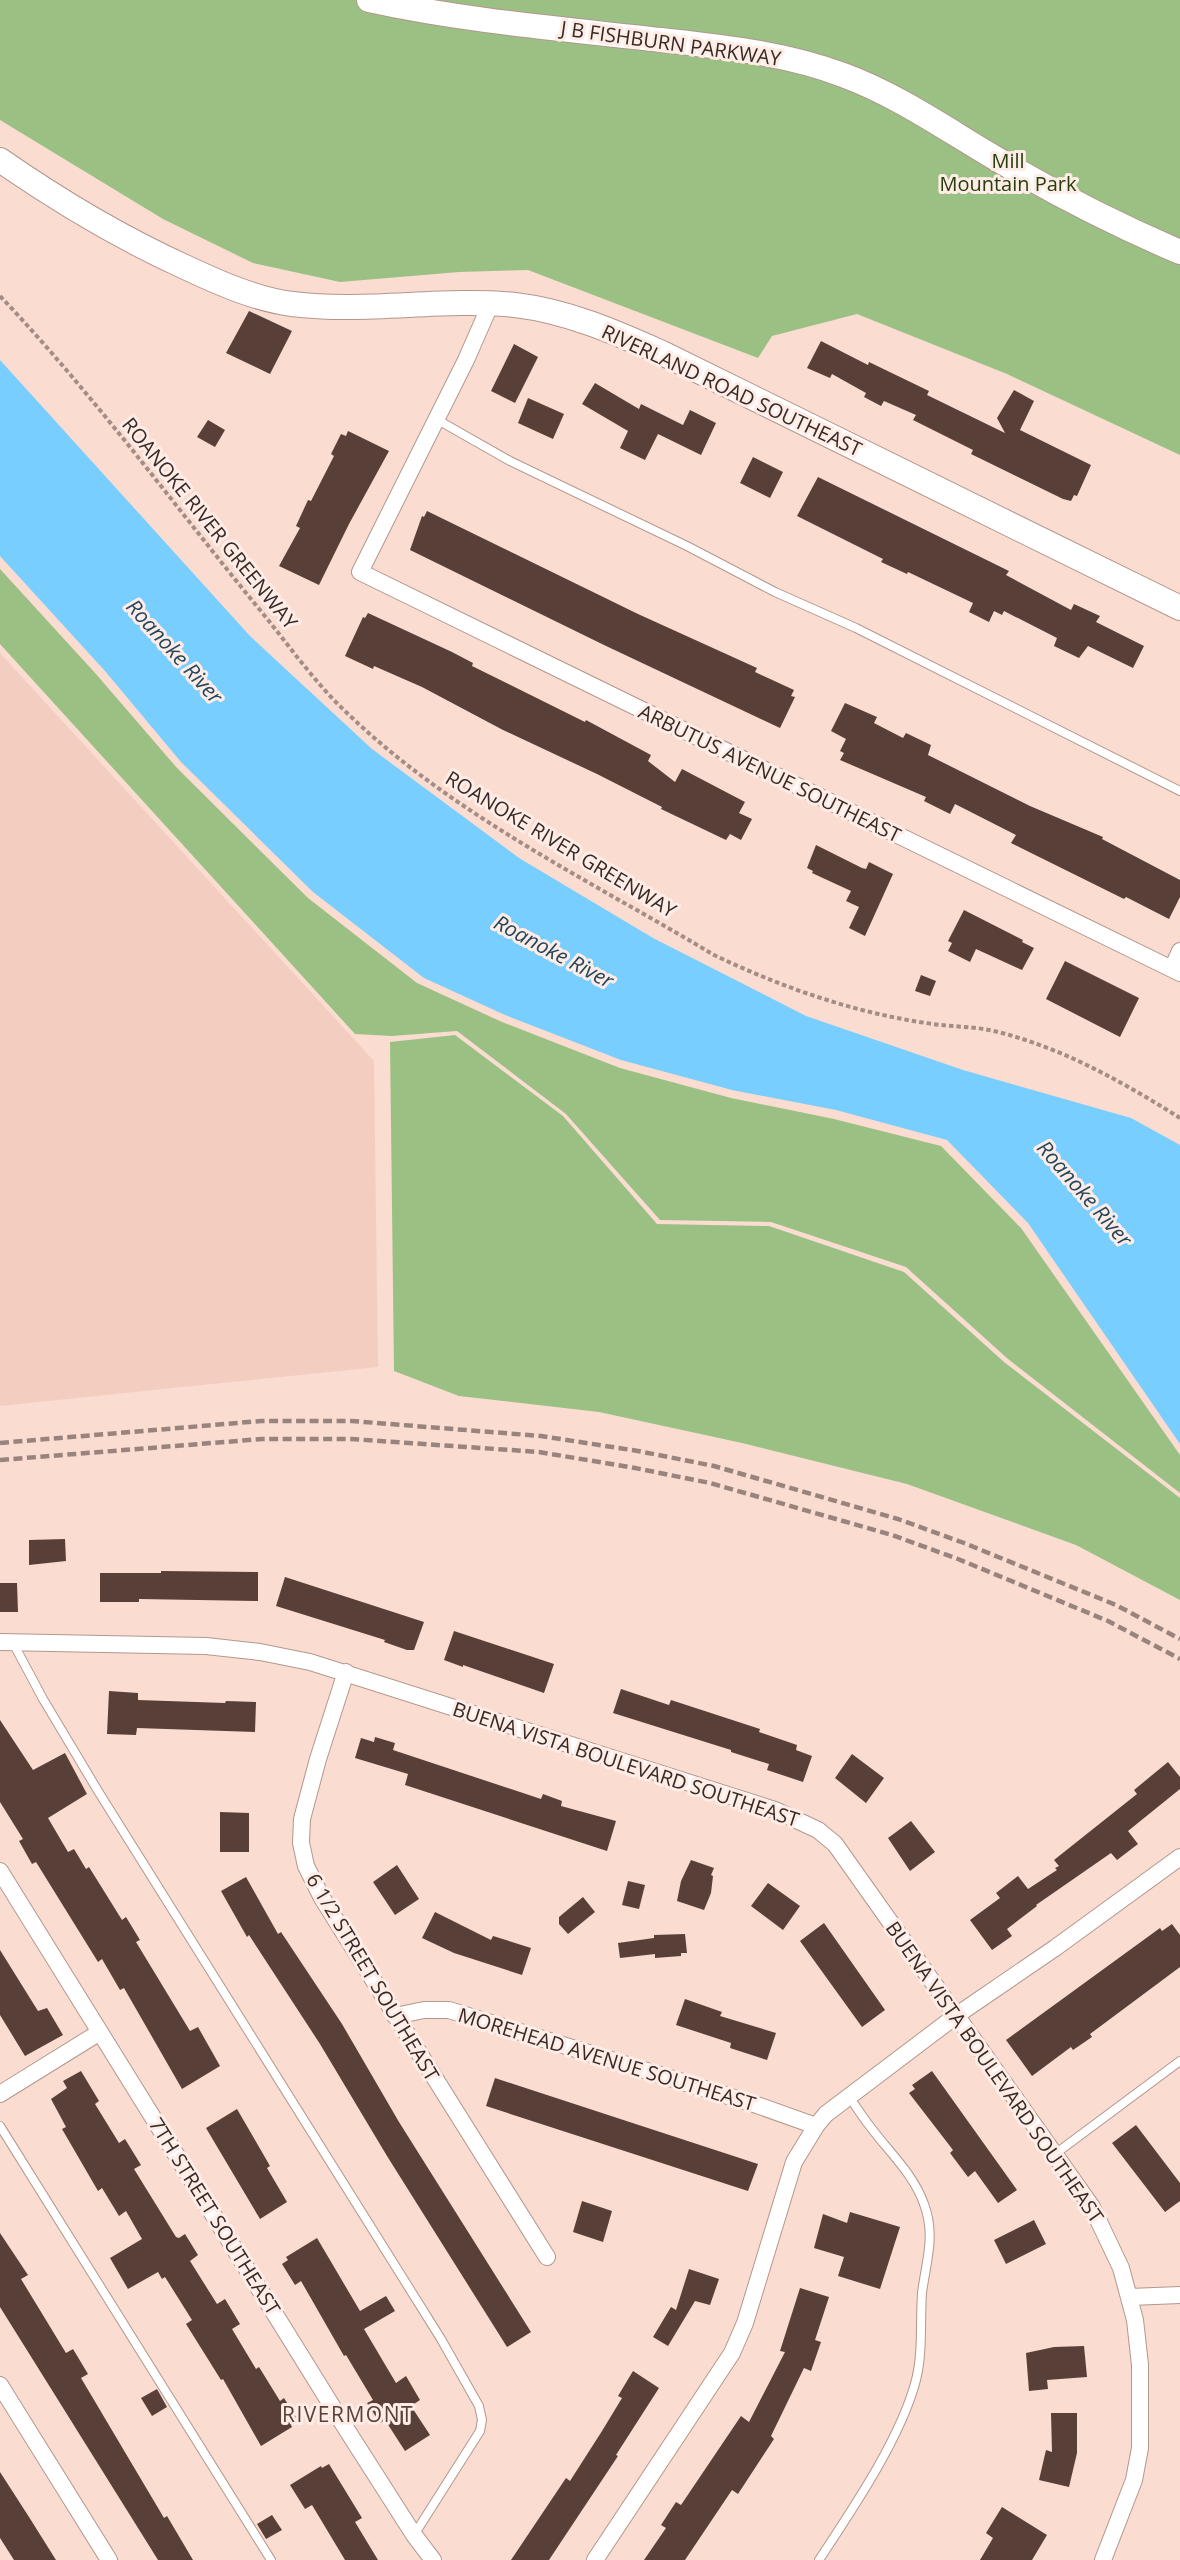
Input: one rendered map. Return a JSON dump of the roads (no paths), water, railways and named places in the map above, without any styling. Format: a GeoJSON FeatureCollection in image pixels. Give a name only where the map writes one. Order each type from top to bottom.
{"type":"FeatureCollection","features":[{"type":"Feature","properties":{"kind":"main road","name":"J B FISHBURN PARKWAY"},"geometry":{"type":"LineString","coordinates":[[369,0],[461,17],[750,50],[822,68],[884,93],[1052,191],[1115,224],[1180,252]]}},
{"type":"Feature","properties":{"kind":"main road","name":"RIVERLAND ROAD SOUTHEAST"},"geometry":{"type":"LineString","coordinates":[[0,160],[91,219],[143,248],[213,280],[252,294],[290,303],[333,307],[490,303],[555,312],[607,329],[662,353],[1180,608]]}},
{"type":"Feature","properties":{"kind":"street"},"geometry":{"type":"LineString","coordinates":[[436,419],[466,360],[490,303]]}},
{"type":"Feature","properties":{"kind":"street","name":"ARBUTUS AVENUE SOUTHEAST"},"geometry":{"type":"LineString","coordinates":[[436,419],[360,572],[1176,971]]}},
{"type":"Feature","properties":{"kind":"street"},"geometry":{"type":"LineString","coordinates":[[1176,971],[1180,951]]}},
{"type":"Feature","properties":{"kind":"street","name":"BUENA VISTA BOULEVARD SOUTHEAST"},"geometry":{"type":"LineString","coordinates":[[6,1642],[206,1647],[270,1654],[310,1662],[775,1810],[818,1830],[835,1844],[1092,2207],[1121,2268],[1130,2296],[1140,2365],[1140,2448],[1134,2480],[1102,2560]]}},
{"type":"Feature","properties":{"kind":"street","name":"6 1/2 STREET SOUTHEAST"},"geometry":{"type":"LineString","coordinates":[[346,1672],[302,1820],[301,1843],[306,1866],[322,1898],[547,2257]]}},
{"type":"Feature","properties":{"kind":"street"},"geometry":{"type":"LineString","coordinates":[[595,2560],[732,2353],[745,2323],[794,2162],[816,2126],[849,2095],[957,2015],[1180,1857]]}},
{"type":"Feature","properties":{"kind":"street","name":"7TH STREET SOUTHEAST"},"geometry":{"type":"LineString","coordinates":[[0,1871],[414,2535],[433,2560]]}},
{"type":"Feature","properties":{"kind":"street","name":"MOREHEAD AVENUE SOUTHEAST"},"geometry":{"type":"LineString","coordinates":[[395,2016],[424,2010],[449,2010],[743,2100],[816,2126]]}},
{"type":"Feature","properties":{"kind":"street"},"geometry":{"type":"LineString","coordinates":[[0,2094],[100,2032]]}},
{"type":"Feature","properties":{"kind":"street"},"geometry":{"type":"LineString","coordinates":[[1130,2296],[1180,2295]]}},
{"type":"Feature","properties":{"kind":"street"},"geometry":{"type":"LineString","coordinates":[[0,2385],[109,2560]]}},
{"type":"Feature","properties":{"kind":"lane"},"geometry":{"type":"LineString","coordinates":[[436,419],[510,461],[687,546],[775,592],[866,633],[1180,791]]}},
{"type":"Feature","properties":{"kind":"lane"},"geometry":{"type":"LineString","coordinates":[[6,1642],[441,2338],[479,2406],[482,2420],[480,2431],[414,2535]]}},
{"type":"Feature","properties":{"kind":"lane"},"geometry":{"type":"LineString","coordinates":[[1056,2154],[1180,2061]]}},
{"type":"Feature","properties":{"kind":"lane"},"geometry":{"type":"LineString","coordinates":[[819,2560],[879,2463],[903,2415],[916,2379],[922,2292],[930,2256],[930,2227],[919,2192],[904,2168],[871,2128],[849,2095]]}},
{"type":"Feature","properties":{"kind":"lane"},"geometry":{"type":"LineString","coordinates":[[0,2126],[271,2560]]}},
{"type":"Feature","properties":{"kind":"water","name":"Roanoke River"},"geometry":{"type":"Polygon","coordinates":[[[0,360],[250,636],[372,749],[519,858],[653,938],[806,1016],[963,1070],[1131,1118],[1180,1145],[1180,1444],[1028,1223],[947,1140],[836,1110],[732,1090],[621,1060],[505,1015],[424,978],[313,892],[181,762],[105,671],[0,556],[0,360]]]}},
{"type":"Feature","properties":{"kind":"railway"},"geometry":{"type":"LineString","coordinates":[[0,1443],[261,1421],[352,1421],[541,1436],[638,1451],[714,1466],[898,1519],[964,1543],[1116,1605],[1180,1639]]}},
{"type":"Feature","properties":{"kind":"railway"},"geometry":{"type":"LineString","coordinates":[[0,1460],[262,1439],[351,1439],[539,1452],[635,1468],[710,1483],[892,1535],[958,1559],[1108,1621],[1180,1659]]}},
{"type":"Feature","properties":{"kind":"district","name":"RIVERMONT"},"geometry":{"type":"Point","coordinates":[348,2414]}},
{"type":"Feature","properties":{"kind":"park label","name":"Mill Mountain Park"},"geometry":{"type":"Point","coordinates":[1008,172]}}]}
